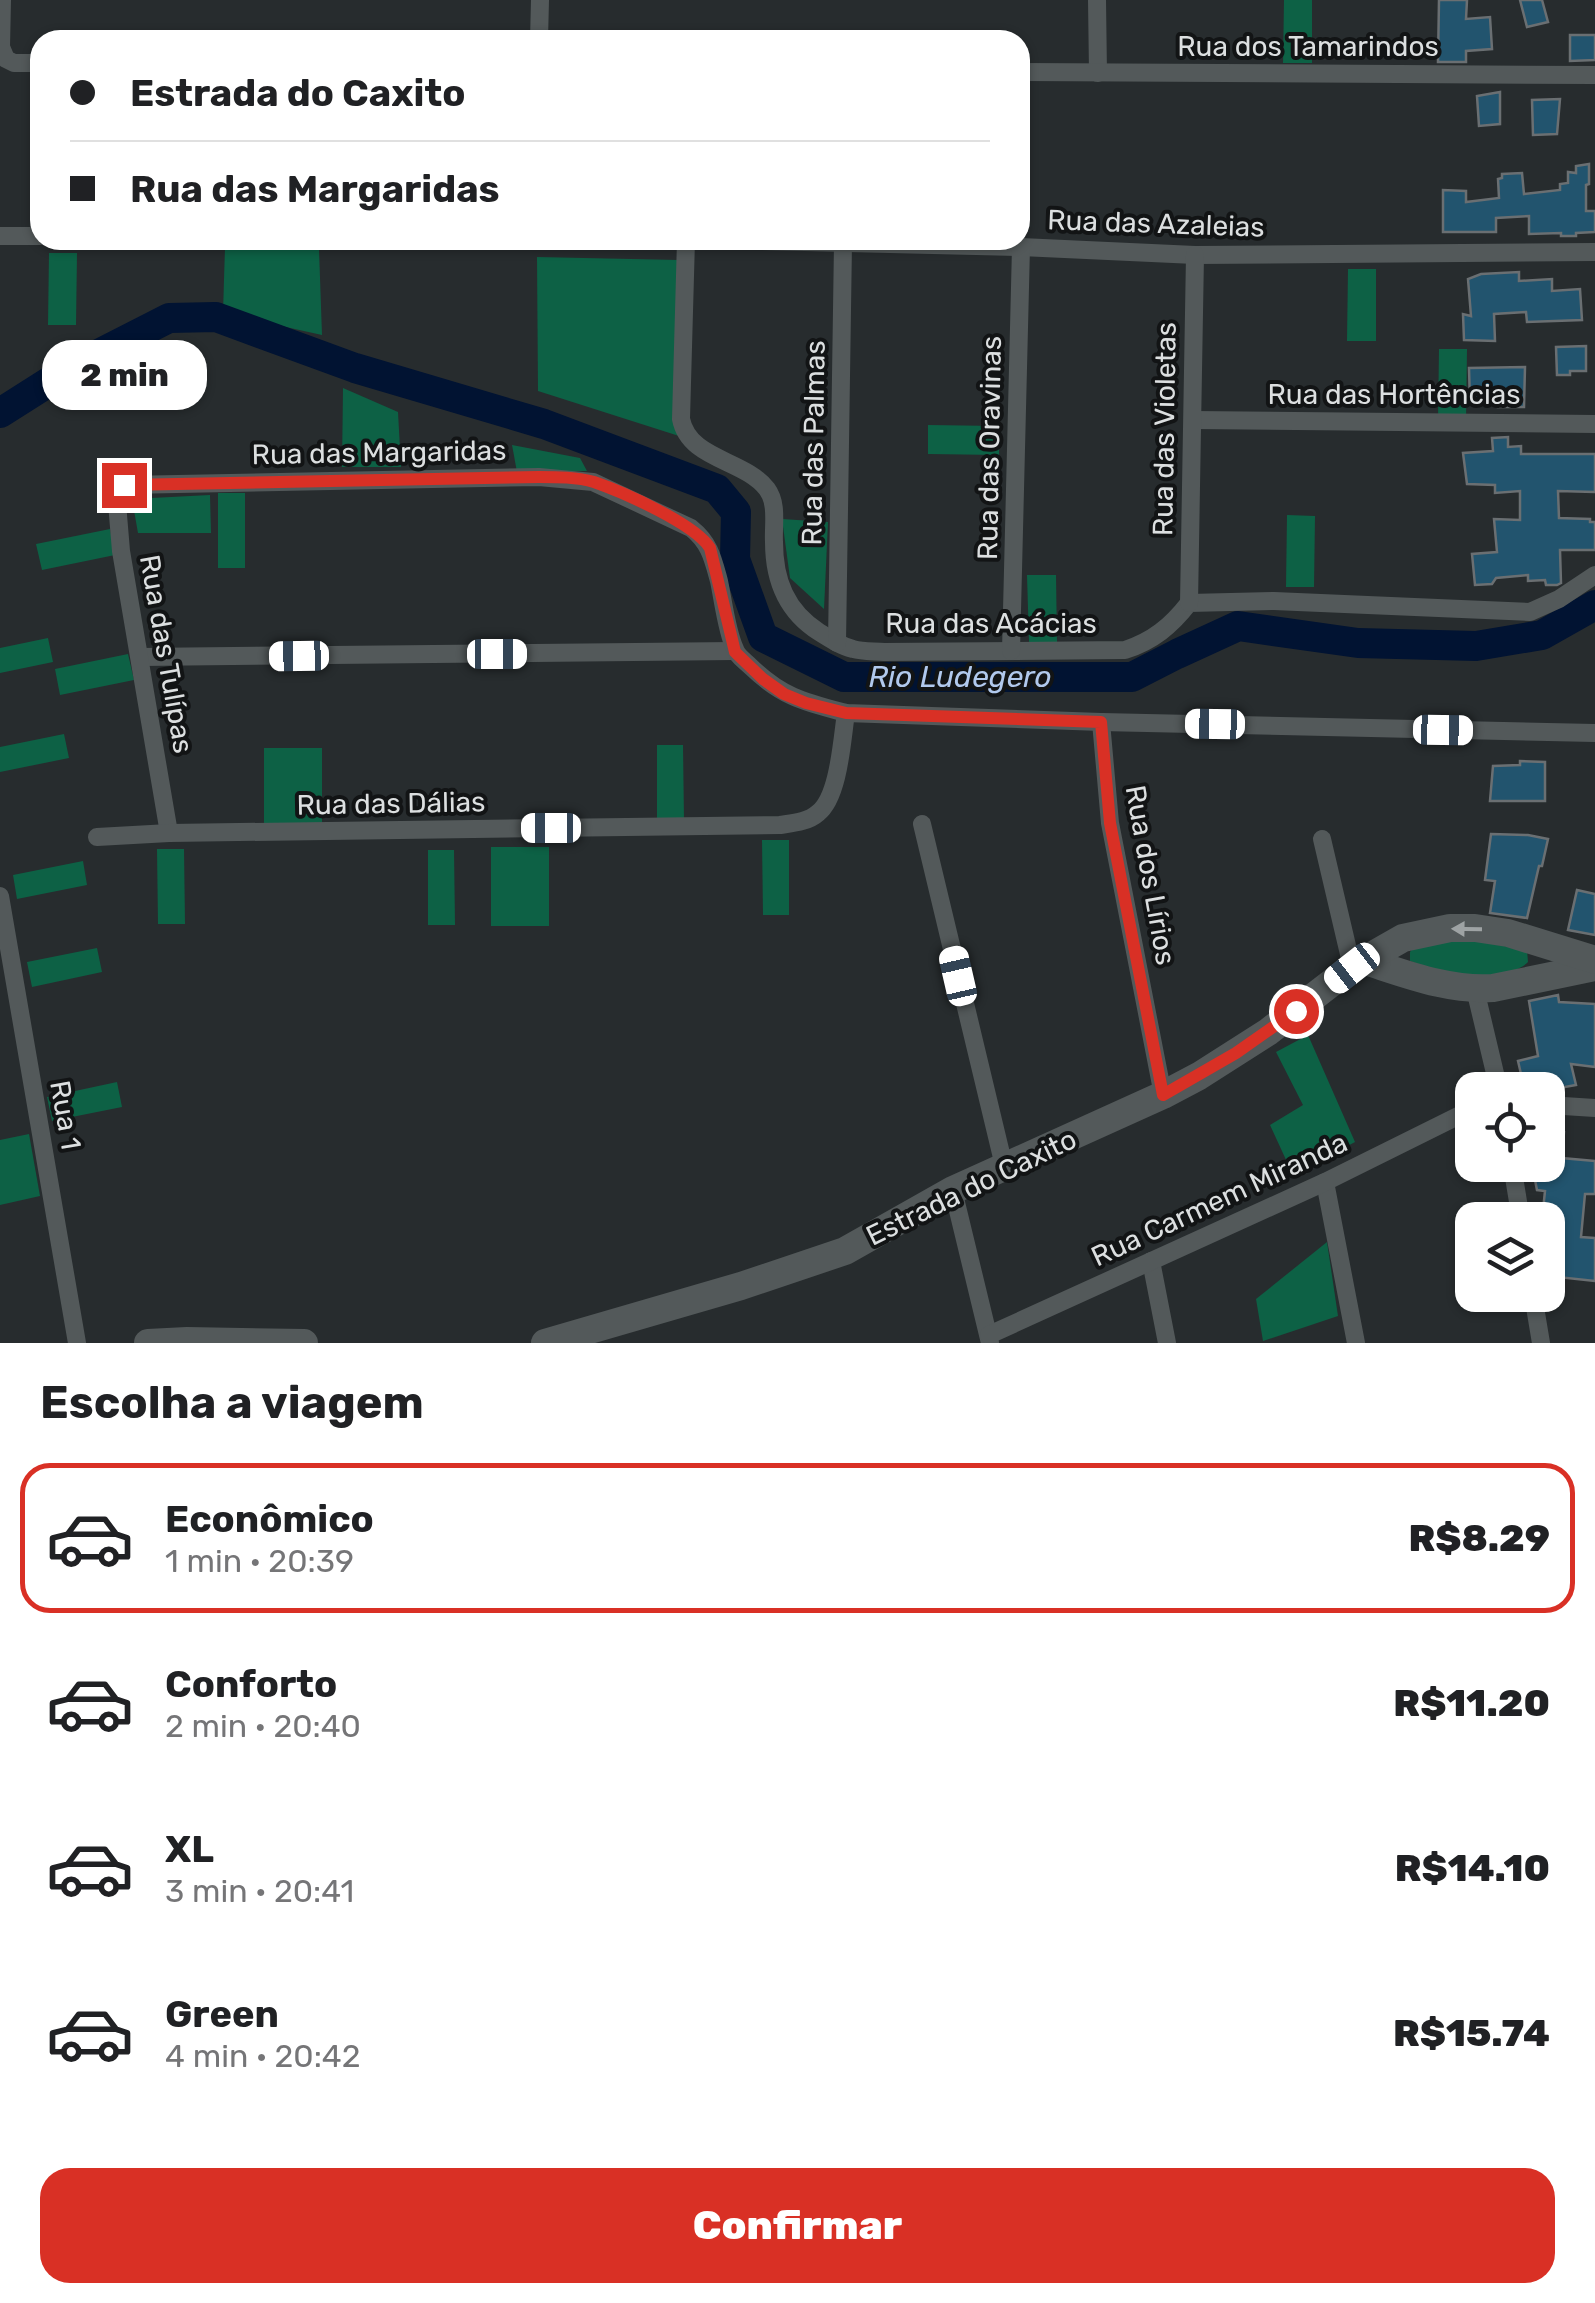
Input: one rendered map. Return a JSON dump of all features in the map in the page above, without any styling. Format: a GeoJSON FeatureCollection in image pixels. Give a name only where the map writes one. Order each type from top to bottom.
{"type":"FeatureCollection","features":[{"type":"Feature","properties":{"kind":"main road","name":"Estrada do Caxito"},"geometry":{"type":"LineString","coordinates":[[544,1343],[844,1250],[953,1190],[1199,1076],[1268,1032],[1358,964],[1404,938],[1450,928],[1475,928],[1532,940],[1595,963]]}},
{"type":"Feature","properties":{"kind":"main road"},"geometry":{"type":"LineString","coordinates":[[1404,938],[1401,956],[1406,974]]}},
{"type":"Feature","properties":{"kind":"main road"},"geometry":{"type":"LineString","coordinates":[[1532,940],[1536,959],[1532,979]]}},
{"type":"Feature","properties":{"kind":"main road","name":"Estrada do Caxito"},"geometry":{"type":"LineString","coordinates":[[1358,964],[1476,989],[1595,963]]}},
{"type":"Feature","properties":{"kind":"main road"},"geometry":{"type":"LineString","coordinates":[[148,1343],[304,1343]]}},
{"type":"Feature","properties":{"kind":"street"},"geometry":{"type":"LineString","coordinates":[[2,0],[1,47],[6,59],[30,63]]}},
{"type":"Feature","properties":{"kind":"street"},"geometry":{"type":"LineString","coordinates":[[539,30],[540,0]]}},
{"type":"Feature","properties":{"kind":"street"},"geometry":{"type":"LineString","coordinates":[[1097,0],[1098,73]]}},
{"type":"Feature","properties":{"kind":"street","name":"Rua dos Tamarindos"},"geometry":{"type":"LineString","coordinates":[[1030,72],[1595,75]]}},
{"type":"Feature","properties":{"kind":"street"},"geometry":{"type":"LineString","coordinates":[[0,236],[30,236]]}},
{"type":"Feature","properties":{"kind":"street","name":"Rua das Azaleias"},"geometry":{"type":"LineString","coordinates":[[1030,247],[1194,255],[1595,252]]}},
{"type":"Feature","properties":{"kind":"street","name":"Rua das Acácias"},"geometry":{"type":"LineString","coordinates":[[686,250],[681,419],[686,435],[691,442],[744,471],[767,489],[774,506],[774,567],[782,593],[793,612],[807,624],[852,649],[884,652],[1125,650],[1162,632],[1188,603]]}},
{"type":"Feature","properties":{"kind":"street","name":"Rua das Palmas"},"geometry":{"type":"LineString","coordinates":[[837,643],[842,250]]}},
{"type":"Feature","properties":{"kind":"street","name":"Rua das Oravinas"},"geometry":{"type":"LineString","coordinates":[[1011,651],[1021,250]]}},
{"type":"Feature","properties":{"kind":"street","name":"Rua das Violetas"},"geometry":{"type":"LineString","coordinates":[[1188,603],[1194,255]]}},
{"type":"Feature","properties":{"kind":"street","name":"Rua das Hortências"},"geometry":{"type":"LineString","coordinates":[[1193,420],[1595,424]]}},
{"type":"Feature","properties":{"kind":"street","name":"Rua das Margaridas"},"geometry":{"type":"LineString","coordinates":[[124,485],[539,477],[592,482],[691,528],[705,540],[735,652]]}},
{"type":"Feature","properties":{"kind":"street","name":"Rua das Tulípas"},"geometry":{"type":"LineString","coordinates":[[124,485],[117,504],[118,518],[169,833]]}},
{"type":"Feature","properties":{"kind":"street"},"geometry":{"type":"LineString","coordinates":[[1188,603],[1274,601],[1530,612],[1559,600],[1595,575]]}},
{"type":"Feature","properties":{"kind":"street"},"geometry":{"type":"LineString","coordinates":[[140,658],[735,652],[784,694],[846,713],[1595,733]]}},
{"type":"Feature","properties":{"kind":"street","name":"Rua das Dálias"},"geometry":{"type":"LineString","coordinates":[[97,837],[780,826],[814,817],[823,810],[836,774],[846,713]]}},
{"type":"Feature","properties":{"kind":"street","name":"Rua dos Lírios"},"geometry":{"type":"LineString","coordinates":[[1101,722],[1110,823],[1163,1095]]}},
{"type":"Feature","properties":{"kind":"street"},"geometry":{"type":"LineString","coordinates":[[922,824],[1004,1166]]}},
{"type":"Feature","properties":{"kind":"street"},"geometry":{"type":"LineString","coordinates":[[1322,839],[1358,964]]}},
{"type":"Feature","properties":{"kind":"street","name":"Rua 1"},"geometry":{"type":"LineString","coordinates":[[0,896],[77,1343]]}},
{"type":"Feature","properties":{"kind":"street"},"geometry":{"type":"LineString","coordinates":[[1476,989],[1495,1072]]}},
{"type":"Feature","properties":{"kind":"street"},"geometry":{"type":"LineString","coordinates":[[1565,1106],[1595,1108]]}},
{"type":"Feature","properties":{"kind":"street","name":"Rua Carmem Miranda"},"geometry":{"type":"LineString","coordinates":[[989,1339],[1455,1118]]}},
{"type":"Feature","properties":{"kind":"street"},"geometry":{"type":"LineString","coordinates":[[1326,1182],[1356,1343]]}},
{"type":"Feature","properties":{"kind":"street"},"geometry":{"type":"LineString","coordinates":[[953,1190],[989,1339]]}},
{"type":"Feature","properties":{"kind":"street"},"geometry":{"type":"LineString","coordinates":[[1151,1261],[1167,1343]]}},
{"type":"Feature","properties":{"kind":"street"},"geometry":{"type":"LineString","coordinates":[[1536,1312],[1541,1343]]}},
{"type":"Feature","properties":{"kind":"green space"},"geometry":{"type":"Polygon","coordinates":[[[1284,0],[1312,0],[1312,63],[1283,63],[1284,0]]]}},
{"type":"Feature","properties":{"kind":"green space"},"geometry":{"type":"Polygon","coordinates":[[[225,250],[319,250],[322,335],[223,313],[225,250]]]}},
{"type":"Feature","properties":{"kind":"green space"},"geometry":{"type":"Polygon","coordinates":[[[49,253],[77,253],[76,325],[48,325],[49,253]]]}},
{"type":"Feature","properties":{"kind":"green space"},"geometry":{"type":"Polygon","coordinates":[[[537,257],[679,260],[679,436],[538,391],[537,257]]]}},
{"type":"Feature","properties":{"kind":"green space"},"geometry":{"type":"Polygon","coordinates":[[[1348,269],[1376,269],[1376,341],[1347,341],[1348,269]]]}},
{"type":"Feature","properties":{"kind":"green space"},"geometry":{"type":"Polygon","coordinates":[[[1439,349],[1467,349],[1466,421],[1438,421],[1439,349]]]}},
{"type":"Feature","properties":{"kind":"green space"},"geometry":{"type":"Polygon","coordinates":[[[343,388],[398,412],[401,467],[342,467],[343,388]]]}},
{"type":"Feature","properties":{"kind":"green space"},"geometry":{"type":"Polygon","coordinates":[[[928,425],[999,426],[999,455],[928,454],[928,425]]]}},
{"type":"Feature","properties":{"kind":"green space"},"geometry":{"type":"Polygon","coordinates":[[[512,445],[580,458],[587,471],[517,472],[512,445]]]}},
{"type":"Feature","properties":{"kind":"green space"},"geometry":{"type":"Polygon","coordinates":[[[218,493],[245,493],[245,568],[218,568],[218,493]]]}},
{"type":"Feature","properties":{"kind":"green space"},"geometry":{"type":"Polygon","coordinates":[[[210,495],[211,533],[138,533],[132,499],[210,495]]]}},
{"type":"Feature","properties":{"kind":"green space"},"geometry":{"type":"Polygon","coordinates":[[[1287,515],[1315,516],[1314,587],[1286,587],[1287,515]]]}},
{"type":"Feature","properties":{"kind":"green space"},"geometry":{"type":"Polygon","coordinates":[[[782,519],[828,522],[824,609],[790,578],[782,519]]]}},
{"type":"Feature","properties":{"kind":"green space"},"geometry":{"type":"Polygon","coordinates":[[[110,529],[115,555],[42,570],[36,544],[110,529]]]}},
{"type":"Feature","properties":{"kind":"green space"},"geometry":{"type":"Polygon","coordinates":[[[1027,575],[1056,575],[1057,642],[1029,642],[1027,575]]]}},
{"type":"Feature","properties":{"kind":"green space"},"geometry":{"type":"Polygon","coordinates":[[[48,638],[53,662],[0,673],[0,648],[48,638]]]}},
{"type":"Feature","properties":{"kind":"green space"},"geometry":{"type":"Polygon","coordinates":[[[128,654],[134,680],[60,695],[55,669],[128,654]]]}},
{"type":"Feature","properties":{"kind":"green space"},"geometry":{"type":"Polygon","coordinates":[[[64,734],[69,758],[0,772],[0,747],[64,734]]]}},
{"type":"Feature","properties":{"kind":"green space"},"geometry":{"type":"Polygon","coordinates":[[[657,745],[683,745],[684,820],[657,820],[657,745]]]}},
{"type":"Feature","properties":{"kind":"green space"},"geometry":{"type":"Polygon","coordinates":[[[264,748],[322,748],[322,827],[264,827],[264,748]]]}},
{"type":"Feature","properties":{"kind":"green space"},"geometry":{"type":"Polygon","coordinates":[[[762,840],[789,840],[789,915],[763,915],[762,840]]]}},
{"type":"Feature","properties":{"kind":"green space"},"geometry":{"type":"Polygon","coordinates":[[[491,847],[549,847],[549,926],[491,926],[491,847]]]}},
{"type":"Feature","properties":{"kind":"green space"},"geometry":{"type":"Polygon","coordinates":[[[157,849],[184,849],[185,924],[158,924],[157,849]]]}},
{"type":"Feature","properties":{"kind":"green space"},"geometry":{"type":"Polygon","coordinates":[[[428,850],[454,850],[455,925],[428,925],[428,850]]]}},
{"type":"Feature","properties":{"kind":"green space"},"geometry":{"type":"Polygon","coordinates":[[[83,861],[87,885],[17,899],[13,875],[83,861]]]}},
{"type":"Feature","properties":{"kind":"green space"},"geometry":{"type":"Polygon","coordinates":[[[1458,938],[1527,950],[1528,962],[1505,973],[1464,978],[1410,961],[1413,948],[1458,938]]]}},
{"type":"Feature","properties":{"kind":"green space"},"geometry":{"type":"Polygon","coordinates":[[[97,948],[102,972],[32,987],[27,962],[97,948]]]}},
{"type":"Feature","properties":{"kind":"green space"},"geometry":{"type":"Polygon","coordinates":[[[1308,1035],[1355,1142],[1293,1175],[1270,1125],[1303,1105],[1276,1052],[1308,1035]]]}},
{"type":"Feature","properties":{"kind":"green space"},"geometry":{"type":"Polygon","coordinates":[[[117,1082],[122,1107],[52,1121],[47,1097],[117,1082]]]}},
{"type":"Feature","properties":{"kind":"green space"},"geometry":{"type":"Polygon","coordinates":[[[29,1134],[40,1196],[0,1205],[0,1140],[29,1134]]]}},
{"type":"Feature","properties":{"kind":"green space"},"geometry":{"type":"Polygon","coordinates":[[[1327,1242],[1338,1316],[1263,1341],[1256,1299],[1327,1242]]]}},
{"type":"Feature","properties":{"kind":"building"},"geometry":{"type":"Polygon","coordinates":[[[1439,0],[1467,0],[1466,19],[1490,17],[1492,49],[1466,51],[1466,62],[1438,62],[1439,0]]]}},
{"type":"Feature","properties":{"kind":"building"},"geometry":{"type":"Polygon","coordinates":[[[1520,0],[1542,0],[1548,22],[1527,27],[1520,0]]]}},
{"type":"Feature","properties":{"kind":"building"},"geometry":{"type":"Polygon","coordinates":[[[1570,35],[1595,35],[1595,60],[1570,61],[1570,35]]]}},
{"type":"Feature","properties":{"kind":"building"},"geometry":{"type":"Polygon","coordinates":[[[1500,92],[1500,124],[1479,126],[1477,96],[1500,92]]]}},
{"type":"Feature","properties":{"kind":"building"},"geometry":{"type":"Polygon","coordinates":[[[1560,99],[1557,134],[1533,135],[1532,100],[1560,99]]]}},
{"type":"Feature","properties":{"kind":"building"},"geometry":{"type":"Polygon","coordinates":[[[1589,164],[1586,211],[1595,211],[1595,232],[1576,236],[1529,234],[1529,216],[1496,218],[1496,232],[1443,232],[1443,190],[1466,191],[1466,202],[1499,198],[1498,179],[1502,174],[1522,173],[1524,194],[1560,190],[1560,184],[1568,183],[1568,172],[1576,173],[1576,166],[1589,164]]]}},
{"type":"Feature","properties":{"kind":"building"},"geometry":{"type":"Polygon","coordinates":[[[1519,272],[1519,281],[1552,279],[1552,291],[1580,289],[1582,320],[1527,322],[1526,312],[1494,314],[1495,341],[1464,340],[1463,314],[1471,316],[1468,279],[1481,274],[1519,272]]]}},
{"type":"Feature","properties":{"kind":"building"},"geometry":{"type":"Polygon","coordinates":[[[1586,346],[1586,371],[1557,375],[1556,347],[1586,346]]]}},
{"type":"Feature","properties":{"kind":"building"},"geometry":{"type":"Polygon","coordinates":[[[1525,367],[1524,407],[1470,403],[1469,368],[1525,367]]]}},
{"type":"Feature","properties":{"kind":"building"},"geometry":{"type":"Polygon","coordinates":[[[1508,437],[1508,447],[1521,446],[1521,454],[1595,454],[1595,492],[1558,491],[1559,518],[1595,522],[1595,550],[1560,550],[1561,583],[1557,585],[1546,585],[1545,580],[1528,581],[1528,575],[1475,585],[1472,554],[1497,552],[1494,519],[1520,520],[1520,491],[1495,493],[1495,485],[1467,484],[1463,453],[1493,451],[1492,438],[1508,437]]]}},
{"type":"Feature","properties":{"kind":"building"},"geometry":{"type":"Polygon","coordinates":[[[1520,761],[1545,762],[1545,801],[1490,801],[1493,766],[1520,765],[1520,761]]]}},
{"type":"Feature","properties":{"kind":"building"},"geometry":{"type":"Polygon","coordinates":[[[1491,834],[1548,839],[1527,918],[1490,913],[1495,881],[1485,880],[1491,834]]]}},
{"type":"Feature","properties":{"kind":"building"},"geometry":{"type":"Polygon","coordinates":[[[1577,890],[1595,894],[1595,935],[1568,930],[1577,890]]]}},
{"type":"Feature","properties":{"kind":"building"},"geometry":{"type":"Polygon","coordinates":[[[1558,995],[1559,1002],[1595,1004],[1595,1067],[1571,1064],[1576,1085],[1565,1087],[1565,1072],[1521,1072],[1518,1061],[1538,1056],[1529,1001],[1558,995]]]}},
{"type":"Feature","properties":{"kind":"building"},"geometry":{"type":"Polygon","coordinates":[[[1565,1158],[1595,1161],[1595,1194],[1585,1194],[1581,1237],[1595,1238],[1595,1281],[1565,1278],[1565,1202],[1544,1202],[1545,1191],[1537,1190],[1535,1182],[1565,1182],[1565,1158]]]}},
{"type":"Feature","properties":{"kind":"waterway","name":"Rio Ludegero"},"geometry":{"type":"LineString","coordinates":[[0,413],[71,368],[169,318],[216,317],[355,368],[544,424],[717,489],[736,512],[735,559],[763,637],[844,677],[1132,677],[1238,626],[1358,643],[1476,646],[1542,635],[1595,605]]}},
{"type":"Feature","properties":{"kind":"route"},"geometry":{"type":"LineString","coordinates":[[124,485],[539,477],[576,478],[612,490],[691,528],[705,540],[735,652],[784,694],[846,713],[1101,722],[1110,823],[1163,1095],[1236,1053],[1296,1011]]}}]}
